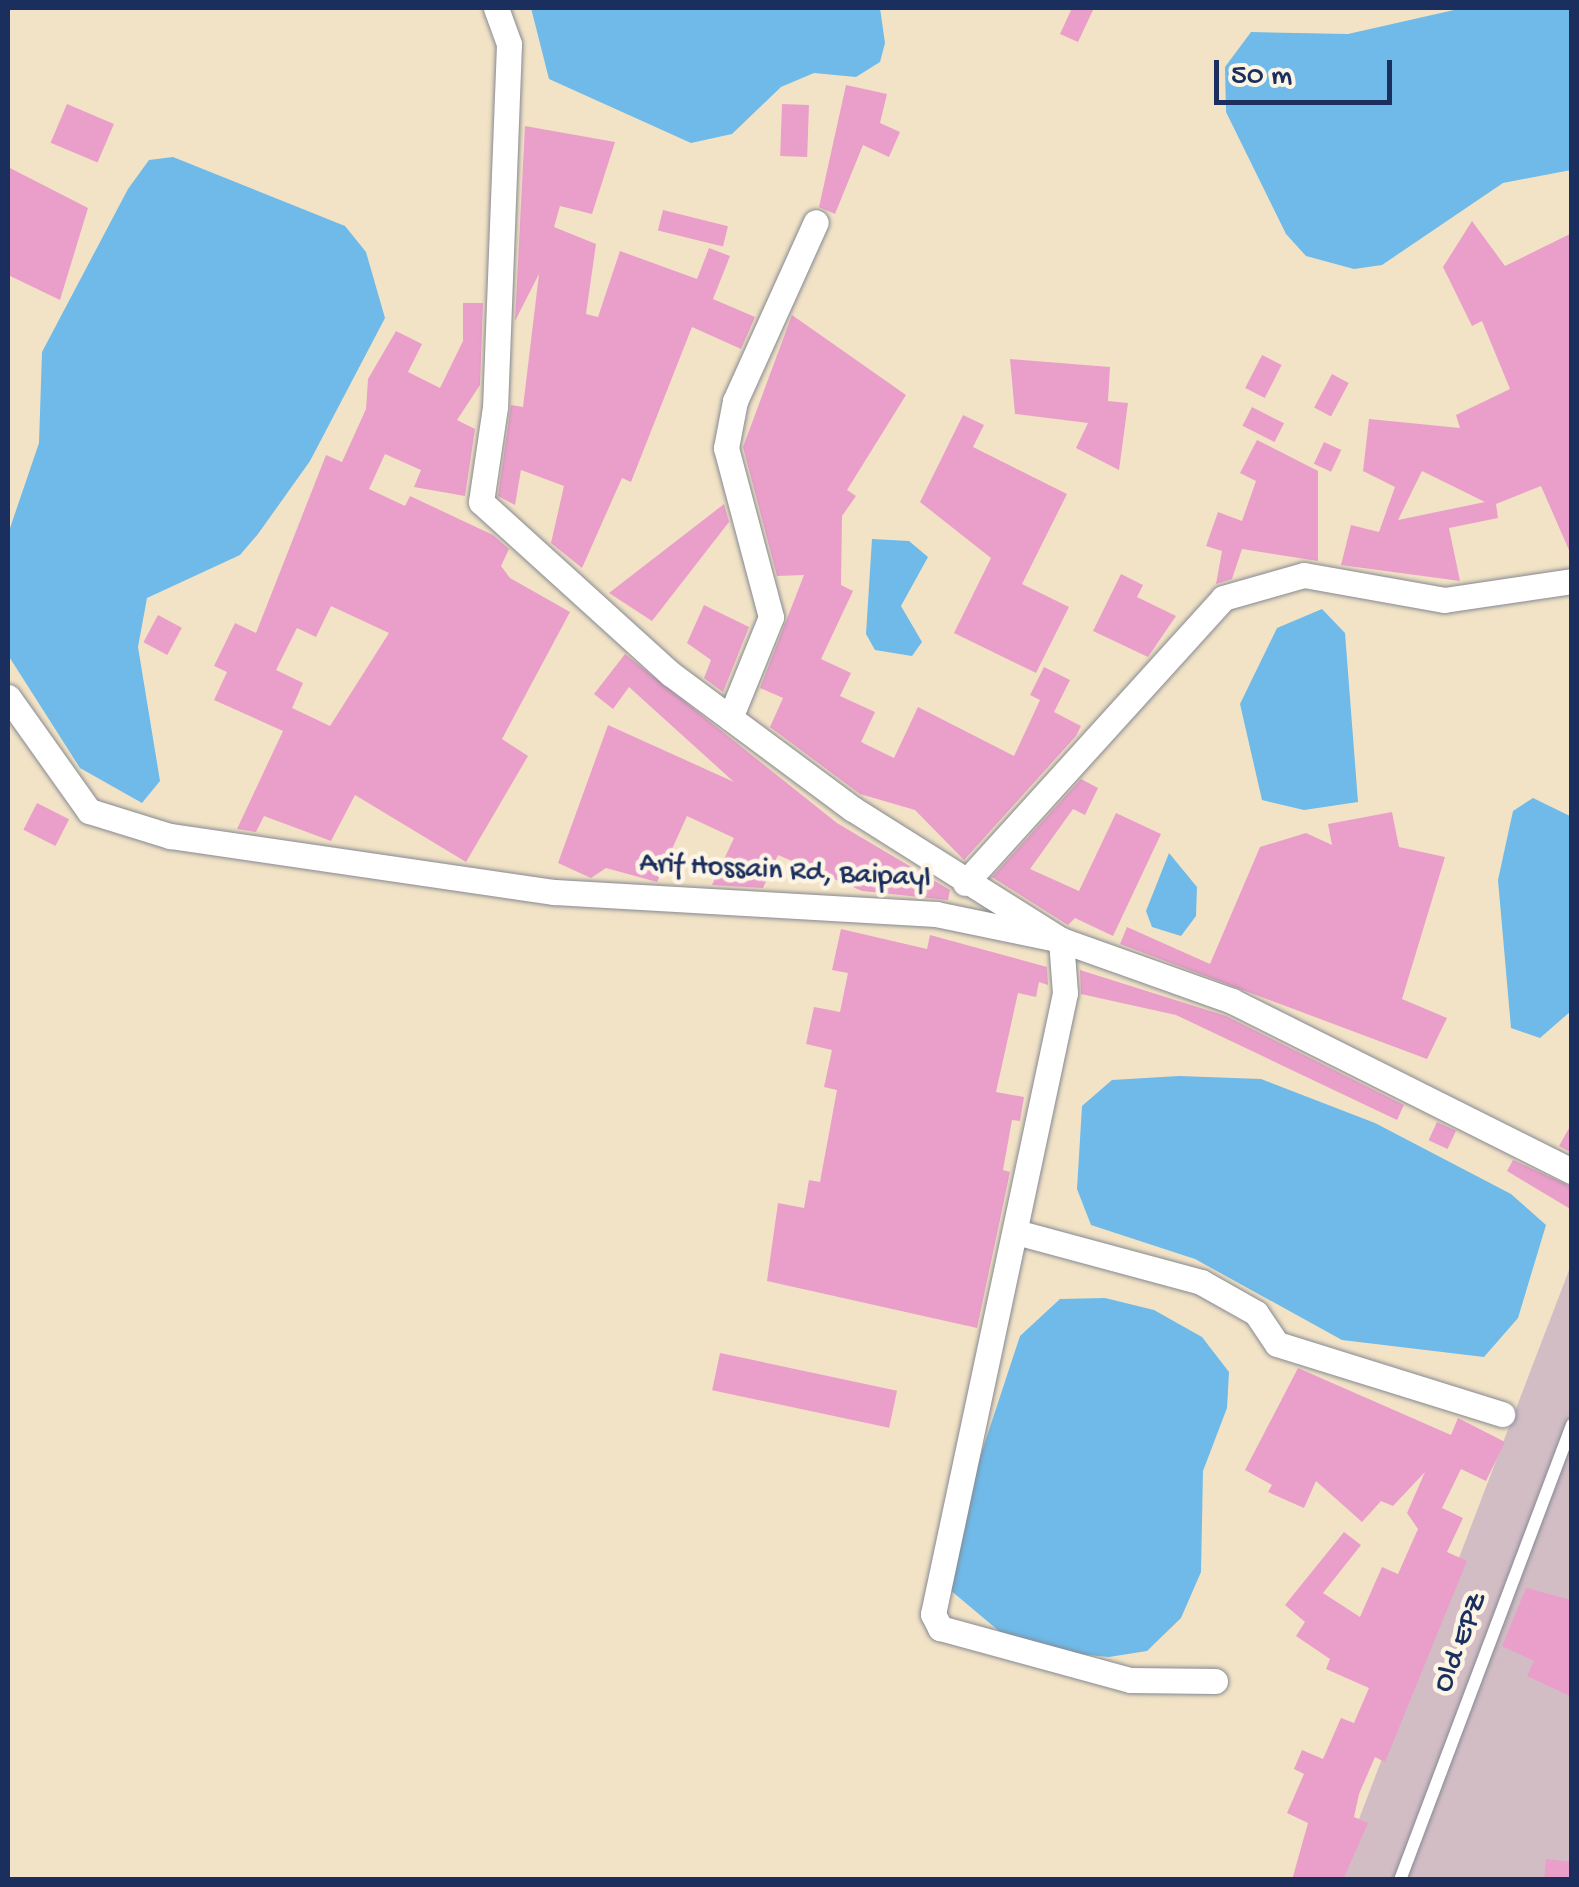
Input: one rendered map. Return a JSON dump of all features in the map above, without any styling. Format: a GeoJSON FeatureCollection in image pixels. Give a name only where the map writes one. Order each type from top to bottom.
{"type":"FeatureCollection","features":[{"type":"Feature","properties":{"kind":"street"},"geometry":{"type":"LineString","coordinates":[[496,8],[509,44],[496,407],[481,502],[510,537],[730,718],[965,883],[1061,940],[1065,994],[932,1614],[940,1628],[1130,1680],[1215,1681]]}},
{"type":"Feature","properties":{"kind":"street"},"geometry":{"type":"LineString","coordinates":[[730,718],[771,617],[726,448],[735,401],[816,222]]}},
{"type":"Feature","properties":{"kind":"street"},"geometry":{"type":"LineString","coordinates":[[965,883],[1223,598],[1304,575],[1444,600],[1572,581]]}},
{"type":"Feature","properties":{"kind":"street","name":"Arif Hossain Rd, Baipayl"},"geometry":{"type":"LineString","coordinates":[[8,697],[89,812],[170,836],[554,892],[936,914],[1061,940],[1232,1001],[1572,1171]]}},
{"type":"Feature","properties":{"kind":"street"},"geometry":{"type":"LineString","coordinates":[[1016,1232],[1201,1282],[1256,1313],[1277,1344],[1502,1414]]}},
{"type":"Feature","properties":{"kind":"lane","name":"Old EPZ"},"geometry":{"type":"LineString","coordinates":[[1400,1880],[1572,1424]]}},
{"type":"Feature","properties":{"kind":"shaded area"},"geometry":{"type":"Polygon","coordinates":[[[1571,1265],[1571,1879],[1336,1879],[1571,1265]]]}},
{"type":"Feature","properties":{"kind":"water"},"geometry":{"type":"Polygon","coordinates":[[[531,8],[880,8],[885,43],[880,62],[856,77],[814,73],[781,87],[732,134],[691,143],[549,79],[531,8]]]}},
{"type":"Feature","properties":{"kind":"water"},"geometry":{"type":"Polygon","coordinates":[[[1463,8],[1571,8],[1571,170],[1503,183],[1382,265],[1354,269],[1306,256],[1286,234],[1226,112],[1225,67],[1251,32],[1348,34],[1463,8]]]}},
{"type":"Feature","properties":{"kind":"water"},"geometry":{"type":"Polygon","coordinates":[[[173,157],[345,226],[366,252],[385,318],[310,461],[258,534],[240,555],[147,598],[138,647],[160,781],[142,803],[80,768],[8,655],[8,534],[39,443],[42,352],[128,189],[149,160],[173,157]]]}},
{"type":"Feature","properties":{"kind":"water"},"geometry":{"type":"Polygon","coordinates":[[[872,539],[909,541],[928,557],[901,606],[922,642],[912,656],[875,650],[866,634],[872,539]]]}},
{"type":"Feature","properties":{"kind":"water"},"geometry":{"type":"Polygon","coordinates":[[[1322,609],[1345,633],[1358,802],[1304,810],[1262,800],[1240,704],[1277,628],[1322,609]]]}},
{"type":"Feature","properties":{"kind":"water"},"geometry":{"type":"Polygon","coordinates":[[[1533,798],[1572,817],[1571,1011],[1540,1038],[1511,1028],[1498,880],[1513,811],[1533,798]]]}},
{"type":"Feature","properties":{"kind":"water"},"geometry":{"type":"Polygon","coordinates":[[[1169,853],[1197,887],[1196,916],[1181,936],[1152,927],[1146,911],[1169,853]]]}},
{"type":"Feature","properties":{"kind":"water"},"geometry":{"type":"Polygon","coordinates":[[[1179,1076],[1261,1079],[1375,1123],[1511,1194],[1546,1225],[1518,1318],[1484,1357],[1342,1340],[1195,1259],[1091,1225],[1077,1189],[1082,1106],[1112,1080],[1179,1076]]]}},
{"type":"Feature","properties":{"kind":"water"},"geometry":{"type":"Polygon","coordinates":[[[1105,1298],[1154,1310],[1202,1337],[1229,1372],[1227,1408],[1203,1471],[1201,1572],[1181,1618],[1147,1651],[1109,1657],[1056,1652],[999,1631],[949,1589],[961,1515],[1020,1336],[1060,1299],[1105,1298]]]}},
{"type":"Feature","properties":{"kind":"building"},"geometry":{"type":"Polygon","coordinates":[[[1072,8],[1094,8],[1078,42],[1060,34],[1072,8]]]}},
{"type":"Feature","properties":{"kind":"building"},"geometry":{"type":"Polygon","coordinates":[[[846,85],[887,94],[880,123],[900,132],[889,157],[863,145],[835,214],[819,207],[846,85]]]}},
{"type":"Feature","properties":{"kind":"building"},"geometry":{"type":"Polygon","coordinates":[[[67,104],[114,124],[98,163],[51,143],[67,104]]]}},
{"type":"Feature","properties":{"kind":"building"},"geometry":{"type":"Polygon","coordinates":[[[782,104],[809,105],[807,157],[780,156],[782,104]]]}},
{"type":"Feature","properties":{"kind":"building"},"geometry":{"type":"Polygon","coordinates":[[[525,126],[615,142],[592,214],[560,206],[554,227],[596,244],[586,314],[598,317],[620,251],[697,279],[709,248],[730,256],[713,299],[755,317],[741,349],[692,327],[631,482],[622,478],[582,568],[551,543],[564,486],[521,470],[515,505],[498,496],[511,405],[523,407],[539,274],[515,321],[525,126]]]}},
{"type":"Feature","properties":{"kind":"building"},"geometry":{"type":"Polygon","coordinates":[[[8,167],[88,208],[60,300],[8,275],[8,167]]]}},
{"type":"Feature","properties":{"kind":"building"},"geometry":{"type":"Polygon","coordinates":[[[663,210],[728,226],[723,247],[658,230],[663,210]]]}},
{"type":"Feature","properties":{"kind":"building"},"geometry":{"type":"Polygon","coordinates":[[[1472,221],[1505,266],[1572,233],[1572,557],[1541,486],[1496,504],[1498,518],[1449,528],[1460,581],[1341,565],[1351,525],[1379,532],[1395,487],[1363,471],[1369,419],[1460,428],[1456,415],[1510,389],[1482,321],[1472,326],[1443,267],[1472,221]],[[1422,471],[1398,520],[1485,502],[1422,471]]]}},
{"type":"Feature","properties":{"kind":"building"},"geometry":{"type":"Polygon","coordinates":[[[463,303],[483,303],[480,385],[457,420],[475,429],[465,496],[414,487],[421,470],[385,454],[369,489],[405,506],[410,496],[493,535],[509,549],[501,566],[510,578],[570,612],[502,739],[528,756],[466,862],[355,795],[331,841],[264,816],[256,832],[237,829],[283,731],[214,700],[227,672],[214,666],[235,623],[256,633],[326,455],[342,462],[366,409],[368,379],[396,331],[422,344],[408,372],[440,388],[463,341],[463,303]],[[331,606],[316,637],[297,628],[276,670],[303,683],[292,708],[330,726],[389,633],[331,606]]]}},
{"type":"Feature","properties":{"kind":"building"},"geometry":{"type":"Polygon","coordinates":[[[792,315],[906,395],[847,490],[856,496],[842,516],[841,585],[853,591],[821,659],[851,673],[840,696],[875,712],[861,742],[894,758],[918,707],[1014,756],[1040,700],[1030,695],[1044,667],[1070,680],[1054,712],[1081,726],[1076,736],[964,860],[915,810],[860,794],[770,727],[783,698],[760,688],[804,575],[777,576],[743,447],[792,315]]]}},
{"type":"Feature","properties":{"kind":"building"},"geometry":{"type":"Polygon","coordinates":[[[1262,355],[1282,365],[1265,398],[1245,388],[1262,355]]]}},
{"type":"Feature","properties":{"kind":"building"},"geometry":{"type":"Polygon","coordinates":[[[1010,359],[1110,367],[1108,401],[1128,403],[1119,470],[1076,448],[1088,423],[1015,414],[1010,359]]]}},
{"type":"Feature","properties":{"kind":"building"},"geometry":{"type":"Polygon","coordinates":[[[1332,374],[1349,383],[1331,416],[1314,408],[1332,374]]]}},
{"type":"Feature","properties":{"kind":"building"},"geometry":{"type":"Polygon","coordinates":[[[1252,407],[1284,423],[1275,442],[1242,426],[1252,407]]]}},
{"type":"Feature","properties":{"kind":"building"},"geometry":{"type":"Polygon","coordinates":[[[963,415],[984,425],[973,447],[1067,494],[1022,584],[1069,607],[1036,673],[954,633],[991,558],[920,502],[963,415]]]}},
{"type":"Feature","properties":{"kind":"building"},"geometry":{"type":"Polygon","coordinates":[[[1257,440],[1318,471],[1318,561],[1242,549],[1232,579],[1216,584],[1222,551],[1206,546],[1218,512],[1242,521],[1256,481],[1240,473],[1257,440]]]}},
{"type":"Feature","properties":{"kind":"building"},"geometry":{"type":"Polygon","coordinates":[[[1324,442],[1341,450],[1331,472],[1314,464],[1324,442]]]}},
{"type":"Feature","properties":{"kind":"building"},"geometry":{"type":"Polygon","coordinates":[[[724,504],[729,522],[652,621],[609,593],[724,504]]]}},
{"type":"Feature","properties":{"kind":"building"},"geometry":{"type":"Polygon","coordinates":[[[1121,574],[1143,585],[1137,597],[1176,616],[1148,657],[1093,631],[1121,574]]]}},
{"type":"Feature","properties":{"kind":"building"},"geometry":{"type":"Polygon","coordinates":[[[704,605],[749,627],[723,692],[704,678],[711,660],[687,643],[704,605]]]}},
{"type":"Feature","properties":{"kind":"building"},"geometry":{"type":"Polygon","coordinates":[[[158,615],[182,628],[167,655],[143,642],[158,615]]]}},
{"type":"Feature","properties":{"kind":"building"},"geometry":{"type":"Polygon","coordinates":[[[625,654],[837,823],[950,890],[948,900],[862,891],[778,855],[763,888],[712,885],[734,838],[687,816],[657,882],[606,868],[591,878],[558,863],[608,725],[734,782],[629,687],[613,709],[594,694],[625,654]]]}},
{"type":"Feature","properties":{"kind":"building"},"geometry":{"type":"Polygon","coordinates":[[[1081,779],[1098,788],[1085,815],[1073,809],[1030,869],[1079,891],[1116,813],[1161,834],[1113,936],[1075,918],[1068,925],[992,877],[1081,779]]]}},
{"type":"Feature","properties":{"kind":"building"},"geometry":{"type":"Polygon","coordinates":[[[37,803],[69,819],[55,846],[23,830],[37,803]]]}},
{"type":"Feature","properties":{"kind":"building"},"geometry":{"type":"Polygon","coordinates":[[[1392,812],[1399,847],[1445,857],[1402,999],[1447,1018],[1427,1059],[1120,944],[1127,927],[1210,964],[1260,847],[1306,833],[1332,845],[1328,824],[1392,812]]]}},
{"type":"Feature","properties":{"kind":"building"},"geometry":{"type":"Polygon","coordinates":[[[841,929],[927,949],[930,935],[1047,967],[1048,985],[1039,982],[1036,997],[1018,993],[996,1092],[1024,1097],[1020,1121],[1012,1120],[1003,1170],[1010,1172],[977,1328],[767,1281],[778,1203],[804,1208],[809,1180],[820,1182],[837,1090],[824,1087],[832,1050],[806,1044],[814,1007],[840,1012],[848,973],[832,970],[841,929]]]}},
{"type":"Feature","properties":{"kind":"building"},"geometry":{"type":"Polygon","coordinates":[[[1080,970],[1226,1016],[1404,1105],[1397,1120],[1176,1015],[1081,994],[1080,970]]]}},
{"type":"Feature","properties":{"kind":"building"},"geometry":{"type":"Polygon","coordinates":[[[1437,1122],[1456,1131],[1448,1149],[1429,1140],[1437,1122]]]}},
{"type":"Feature","properties":{"kind":"building"},"geometry":{"type":"Polygon","coordinates":[[[1572,1123],[1572,1153],[1559,1146],[1572,1123]]]}},
{"type":"Feature","properties":{"kind":"building"},"geometry":{"type":"Polygon","coordinates":[[[1513,1160],[1572,1187],[1572,1210],[1507,1171],[1513,1160]]]}},
{"type":"Feature","properties":{"kind":"building"},"geometry":{"type":"Polygon","coordinates":[[[720,1353],[897,1391],[889,1428],[712,1390],[720,1353]]]}},
{"type":"Feature","properties":{"kind":"building"},"geometry":{"type":"Polygon","coordinates":[[[1298,1368],[1451,1435],[1458,1418],[1505,1442],[1486,1481],[1461,1469],[1442,1508],[1463,1518],[1447,1552],[1467,1561],[1385,1762],[1375,1757],[1359,1794],[1354,1817],[1368,1823],[1343,1880],[1292,1880],[1308,1823],[1287,1813],[1304,1774],[1294,1769],[1302,1750],[1323,1759],[1341,1718],[1354,1723],[1369,1688],[1326,1669],[1330,1659],[1296,1636],[1305,1622],[1285,1605],[1344,1532],[1361,1545],[1323,1593],[1360,1617],[1382,1567],[1398,1574],[1418,1529],[1407,1513],[1425,1472],[1393,1506],[1381,1501],[1362,1522],[1316,1481],[1304,1508],[1268,1492],[1272,1485],[1245,1470],[1298,1368]]]}},
{"type":"Feature","properties":{"kind":"building"},"geometry":{"type":"Polygon","coordinates":[[[1526,1588],[1572,1600],[1572,1697],[1527,1676],[1534,1661],[1502,1646],[1526,1588]]]}},
{"type":"Feature","properties":{"kind":"building"},"geometry":{"type":"Polygon","coordinates":[[[1546,1859],[1572,1862],[1572,1880],[1544,1880],[1546,1859]]]}}]}
